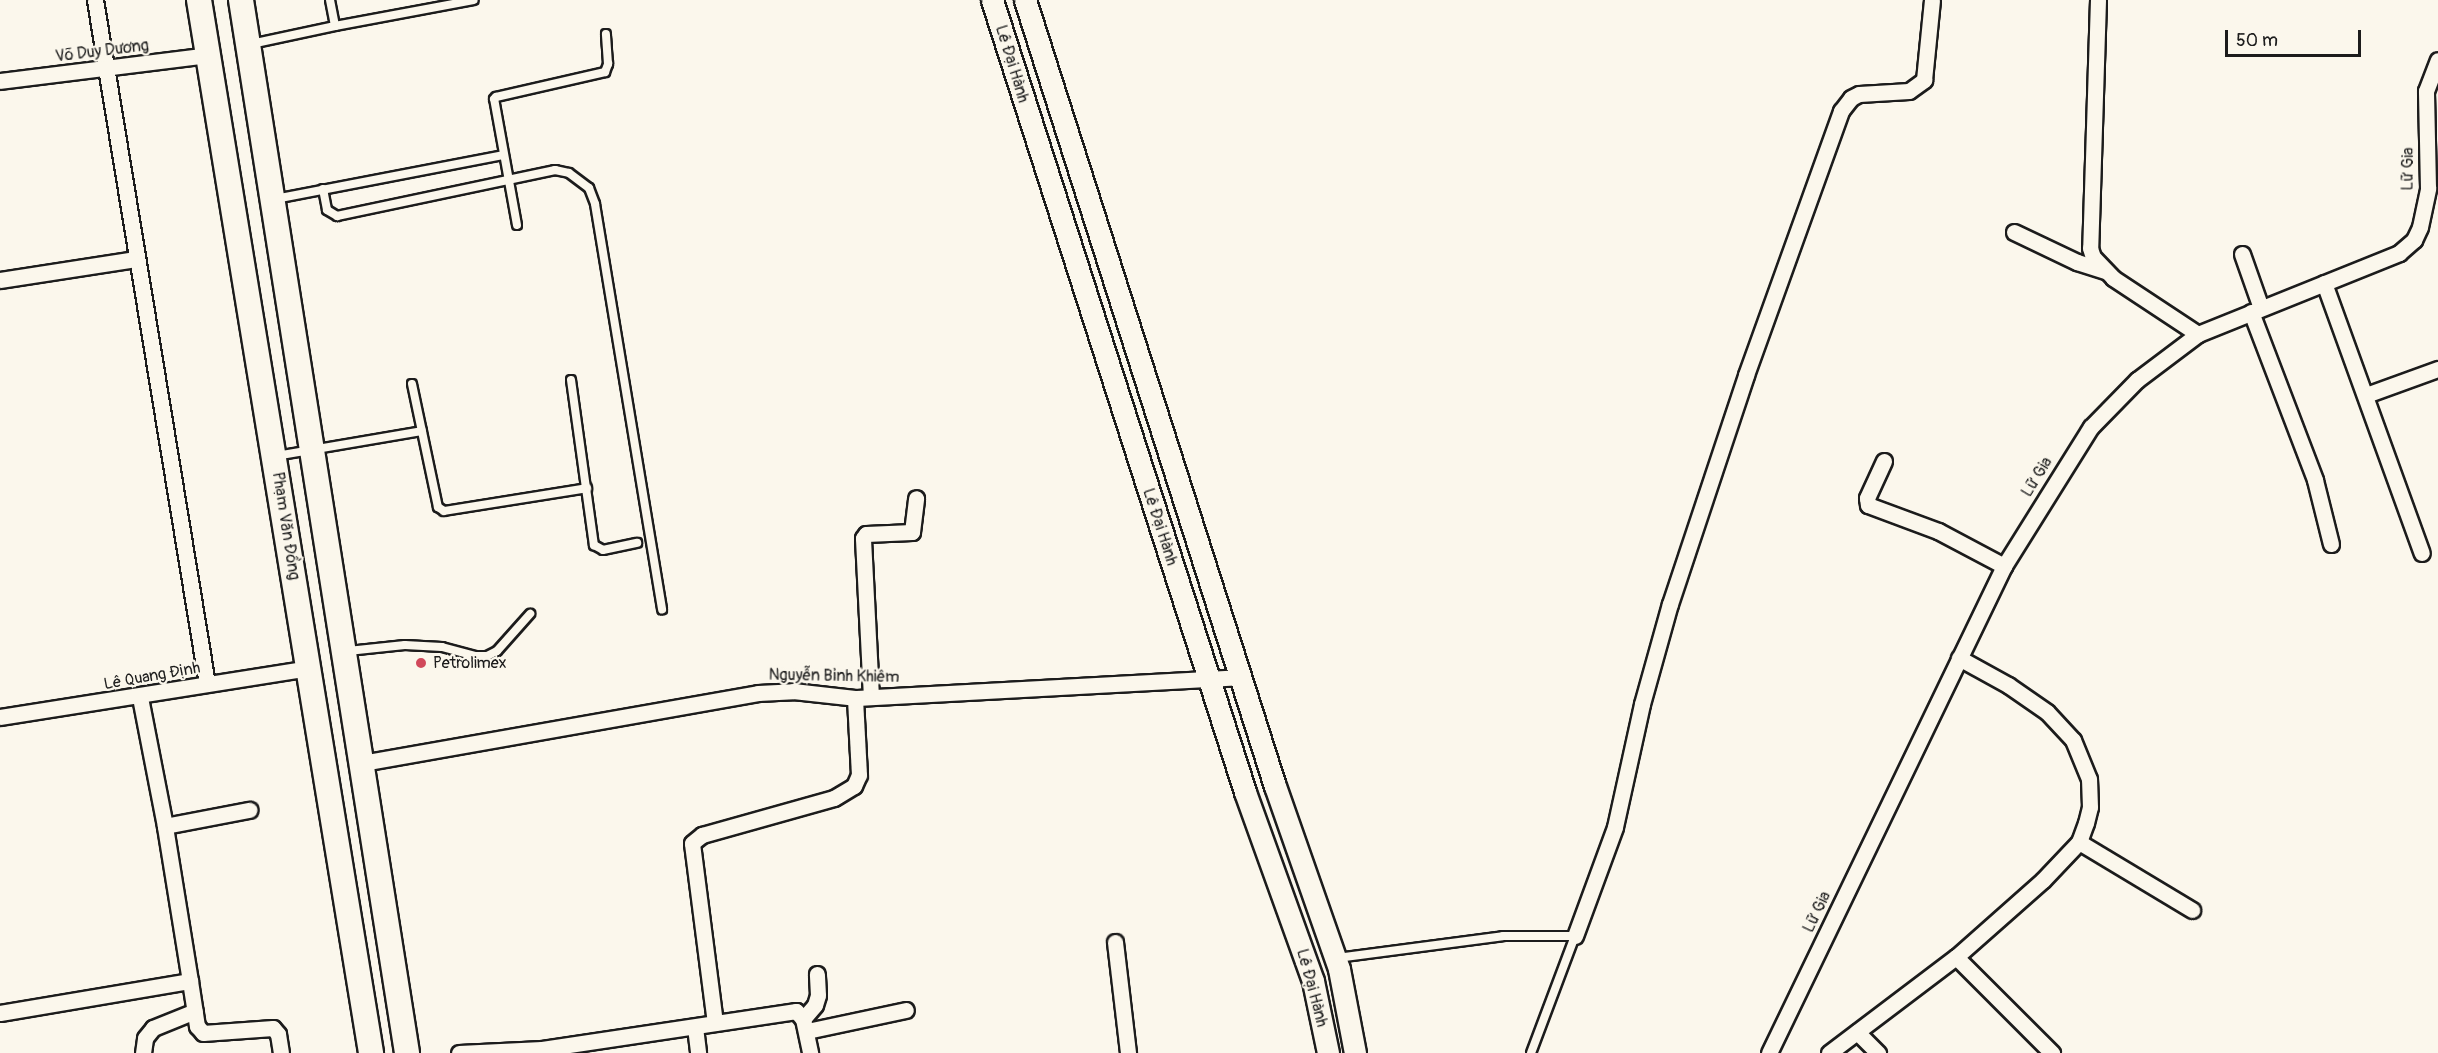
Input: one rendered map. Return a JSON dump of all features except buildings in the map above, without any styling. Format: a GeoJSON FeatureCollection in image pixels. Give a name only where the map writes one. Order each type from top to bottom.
{"type":"FeatureCollection","features":[{"type":"Feature","properties":{"kind":"main road","name":"Phạm Văn Đồng"},"geometry":{"type":"LineString","coordinates":[[199,0],[371,1053]]}},
{"type":"Feature","properties":{"kind":"main road"},"geometry":{"type":"LineString","coordinates":[[241,0],[408,1053]]}},
{"type":"Feature","properties":{"kind":"main road","name":"Lê Đại Hành"},"geometry":{"type":"LineString","coordinates":[[992,0],[1245,792],[1314,981],[1328,1053]]}},
{"type":"Feature","properties":{"kind":"main road","name":"Lê Đại Hành"},"geometry":{"type":"LineString","coordinates":[[1025,0],[1275,786],[1335,958],[1354,1038],[1354,1053]]}},
{"type":"Feature","properties":{"kind":"street"},"geometry":{"type":"LineString","coordinates":[[95,0],[207,684]]}},
{"type":"Feature","properties":{"kind":"street"},"geometry":{"type":"LineString","coordinates":[[1575,936],[1615,827],[1642,704],[1670,604],[1743,386],[1841,111],[1851,98],[1859,94],[1909,91],[1924,80],[1932,0]]}},
{"type":"Feature","properties":{"kind":"street"},"geometry":{"type":"LineString","coordinates":[[2098,0],[2090,238],[2093,257],[2104,271]]}},
{"type":"Feature","properties":{"kind":"street","name":"Võ Duy Dương"},"geometry":{"type":"LineString","coordinates":[[0,81],[106,70],[208,55]]}},
{"type":"Feature","properties":{"kind":"street","name":"Lữ Gia"},"geometry":{"type":"LineString","coordinates":[[1768,1053],[2004,566],[2091,427],[2137,380],[2198,334],[2399,253],[2414,240],[2433,188],[2426,90],[2438,60]]}},
{"type":"Feature","properties":{"kind":"street"},"geometry":{"type":"LineString","coordinates":[[2014,232],[2090,267],[2104,271],[2198,334]]}},
{"type":"Feature","properties":{"kind":"street"},"geometry":{"type":"LineString","coordinates":[[2242,254],[2256,310],[2315,480],[2331,544]]}},
{"type":"Feature","properties":{"kind":"street"},"geometry":{"type":"LineString","coordinates":[[0,280],[136,259]]}},
{"type":"Feature","properties":{"kind":"street"},"geometry":{"type":"LineString","coordinates":[[2324,283],[2422,553]]}},
{"type":"Feature","properties":{"kind":"street"},"geometry":{"type":"LineString","coordinates":[[2366,395],[2438,369]]}},
{"type":"Feature","properties":{"kind":"street"},"geometry":{"type":"LineString","coordinates":[[1884,461],[1867,498],[1868,505],[1938,531],[2004,566]]}},
{"type":"Feature","properties":{"kind":"street"},"geometry":{"type":"LineString","coordinates":[[871,697],[862,542],[866,534],[912,532],[916,498]]}},
{"type":"Feature","properties":{"kind":"street"},"geometry":{"type":"LineString","coordinates":[[1829,1053],[1956,957],[2043,880],[2079,842],[2086,823],[2091,795],[2085,763],[2073,740],[2047,712],[2008,685],[1959,658]]}},
{"type":"Feature","properties":{"kind":"street","name":"Lê Quang Định"},"geometry":{"type":"LineString","coordinates":[[0,717],[140,697],[309,668]]}},
{"type":"Feature","properties":{"kind":"street","name":"Nguyễn Bỉnh Khiêm"},"geometry":{"type":"LineString","coordinates":[[362,763],[759,693],[793,691],[855,698],[1240,677]]}},
{"type":"Feature","properties":{"kind":"street"},"geometry":{"type":"LineString","coordinates":[[140,697],[165,826],[197,1026],[203,1033],[273,1029],[278,1034],[281,1053]]}},
{"type":"Feature","properties":{"kind":"street"},"geometry":{"type":"LineString","coordinates":[[715,1023],[692,843],[702,835],[834,798],[854,786],[859,775],[855,698]]}},
{"type":"Feature","properties":{"kind":"street"},"geometry":{"type":"LineString","coordinates":[[165,826],[249,810]]}},
{"type":"Feature","properties":{"kind":"street"},"geometry":{"type":"LineString","coordinates":[[2079,842],[2192,910]]}},
{"type":"Feature","properties":{"kind":"street"},"geometry":{"type":"LineString","coordinates":[[1115,942],[1128,1053]]}},
{"type":"Feature","properties":{"kind":"street"},"geometry":{"type":"LineString","coordinates":[[1956,957],[2052,1053]]}},
{"type":"Feature","properties":{"kind":"street"},"geometry":{"type":"LineString","coordinates":[[805,1025],[818,995],[817,974]]}},
{"type":"Feature","properties":{"kind":"street"},"geometry":{"type":"LineString","coordinates":[[0,1013],[190,981]]}},
{"type":"Feature","properties":{"kind":"street"},"geometry":{"type":"LineString","coordinates":[[805,1025],[906,1010]]}},
{"type":"Feature","properties":{"kind":"street"},"geometry":{"type":"LineString","coordinates":[[143,1053],[145,1038],[153,1028],[195,1011]]}},
{"type":"Feature","properties":{"kind":"street"},"geometry":{"type":"LineString","coordinates":[[459,1053],[542,1049],[788,1011],[800,1014],[805,1025],[810,1053]]}},
{"type":"Feature","properties":{"kind":"street"},"geometry":{"type":"LineString","coordinates":[[694,1027],[698,1053]]}},
{"type":"Feature","properties":{"kind":"street"},"geometry":{"type":"LineString","coordinates":[[1857,1032],[1878,1053]]}},
{"type":"Feature","properties":{"kind":"lane"},"geometry":{"type":"LineString","coordinates":[[330,0],[335,26]]}},
{"type":"Feature","properties":{"kind":"lane"},"geometry":{"type":"LineString","coordinates":[[248,45],[474,0]]}},
{"type":"Feature","properties":{"kind":"lane"},"geometry":{"type":"LineString","coordinates":[[517,225],[494,99],[496,96],[604,72],[608,64],[606,34]]}},
{"type":"Feature","properties":{"kind":"lane"},"geometry":{"type":"LineString","coordinates":[[272,199],[503,154]]}},
{"type":"Feature","properties":{"kind":"lane"},"geometry":{"type":"LineString","coordinates":[[323,189],[327,210],[337,216],[555,170],[569,173],[589,188],[595,204],[662,609]]}},
{"type":"Feature","properties":{"kind":"lane"},"geometry":{"type":"LineString","coordinates":[[571,380],[594,545],[598,549],[637,543]]}},
{"type":"Feature","properties":{"kind":"lane"},"geometry":{"type":"LineString","coordinates":[[412,384],[438,507],[444,511],[587,488]]}},
{"type":"Feature","properties":{"kind":"lane"},"geometry":{"type":"LineString","coordinates":[[274,456],[422,430]]}},
{"type":"Feature","properties":{"kind":"lane"},"geometry":{"type":"LineString","coordinates":[[344,652],[405,645],[442,647],[476,656],[487,656],[497,651],[530,614]]}},
{"type":"Feature","properties":{"kind":"lane"},"geometry":{"type":"LineString","coordinates":[[1335,958],[1503,936],[1575,936],[1531,1053]]}},
{"type":"Feature","properties":{"kind":"place","name":"Petrolimex"},"geometry":{"type":"Point","coordinates":[421,663]}}]}
